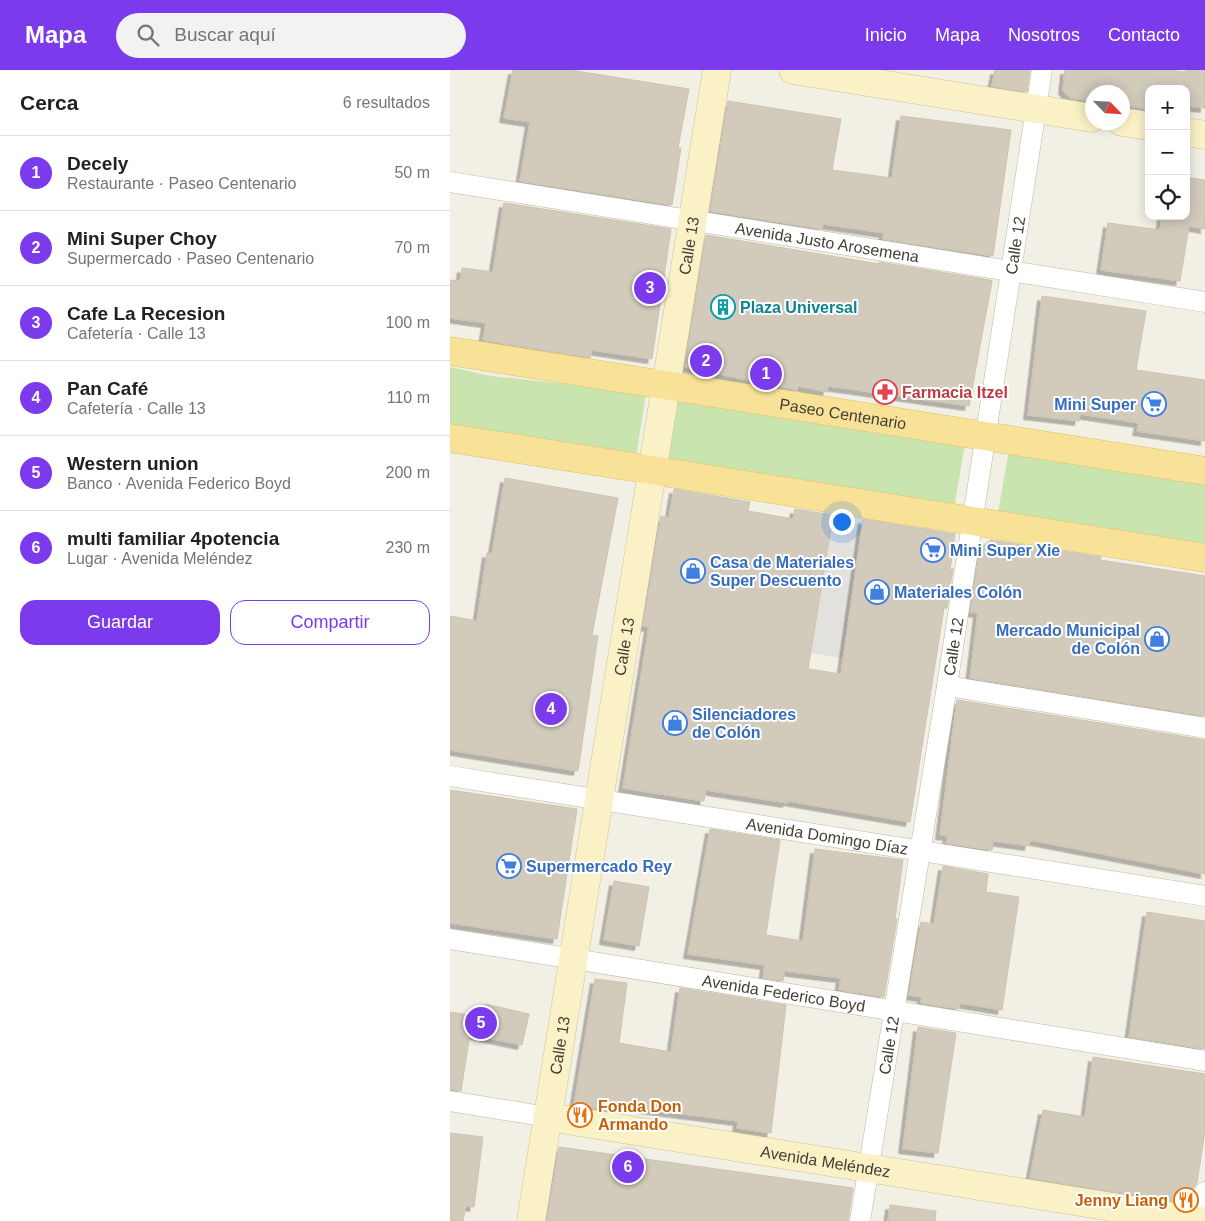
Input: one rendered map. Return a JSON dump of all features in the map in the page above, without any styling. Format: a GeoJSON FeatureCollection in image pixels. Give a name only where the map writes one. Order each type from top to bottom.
{"type":"FeatureCollection","features":[{"type":"Feature","properties":{"kind":"main road","name":"Calle 13"},"geometry":{"type":"LineString","coordinates":[[532,1221],[717,70]]}},
{"type":"Feature","properties":{"kind":"main road"},"geometry":{"type":"LineString","coordinates":[[793,70],[1085,117]]}},
{"type":"Feature","properties":{"kind":"main road"},"geometry":{"type":"LineString","coordinates":[[1130,123],[1145,125]]}},
{"type":"Feature","properties":{"kind":"main road"},"geometry":{"type":"LineString","coordinates":[[1190,133],[1205,135]]}},
{"type":"Feature","properties":{"kind":"main road","name":"Paseo Centenario"},"geometry":{"type":"LineString","coordinates":[[450,351],[1205,471]]}},
{"type":"Feature","properties":{"kind":"main road"},"geometry":{"type":"LineString","coordinates":[[450,438],[1205,558]]}},
{"type":"Feature","properties":{"kind":"main road","name":"Avenida Meléndez"},"geometry":{"type":"LineString","coordinates":[[548,1117],[1200,1221]]}},
{"type":"Feature","properties":{"kind":"street","name":"Calle 12"},"geometry":{"type":"LineString","coordinates":[[860,1221],[947,686],[984,436],[1042,70]]}},
{"type":"Feature","properties":{"kind":"street","name":"Avenida Justo Arosemena"},"geometry":{"type":"LineString","coordinates":[[450,182],[1205,302]]}},
{"type":"Feature","properties":{"kind":"street"},"geometry":{"type":"LineString","coordinates":[[947,686],[1205,728]]}},
{"type":"Feature","properties":{"kind":"street","name":"Avenida Domingo Díaz"},"geometry":{"type":"LineString","coordinates":[[450,776],[1205,896]]}},
{"type":"Feature","properties":{"kind":"street","name":"Avenida Federico Boyd"},"geometry":{"type":"LineString","coordinates":[[450,938],[1205,1061]]}},
{"type":"Feature","properties":{"kind":"street","name":"Avenida Meléndez"},"geometry":{"type":"LineString","coordinates":[[450,1101],[548,1117]]}},
{"type":"Feature","properties":{"kind":"street"},"geometry":{"type":"LineString","coordinates":[[1200,1221],[1205,1192]]}},
{"type":"Feature","properties":{"kind":"green space"},"geometry":{"type":"Polygon","coordinates":[[[450,367],[491,376],[646,393],[636,457],[450,427],[450,367]]]}},
{"type":"Feature","properties":{"kind":"green space"},"geometry":{"type":"Polygon","coordinates":[[[678,399],[965,444],[954,508],[668,463],[678,399]]]}},
{"type":"Feature","properties":{"kind":"green space"},"geometry":{"type":"Polygon","coordinates":[[[1009,450],[1205,482],[1205,546],[998,512],[1009,450]]]}},
{"type":"Feature","properties":{"kind":"shaded area"},"geometry":{"type":"Polygon","coordinates":[[[832,521],[862,525],[843,658],[810,653],[832,521]]]}},
{"type":"Feature","properties":{"kind":"building"},"geometry":{"type":"Polygon","coordinates":[[[513,70],[570,70],[689,89],[678,148],[681,148],[672,205],[520,181],[530,122],[504,118],[513,70]]]}},
{"type":"Feature","properties":{"kind":"building"},"geometry":{"type":"Polygon","coordinates":[[[995,70],[1030,70],[1027,92],[992,86],[995,70]]]}},
{"type":"Feature","properties":{"kind":"building"},"geometry":{"type":"Polygon","coordinates":[[[1065,70],[1170,70],[1185,72],[1186,70],[1205,70],[1205,108],[1190,106],[1190,85],[1145,85],[1145,108],[1130,106],[1130,85],[1085,85],[1085,100],[1070,98],[1063,90],[1065,70]]]}},
{"type":"Feature","properties":{"kind":"building"},"geometry":{"type":"Polygon","coordinates":[[[728,101],[841,119],[832,170],[892,178],[901,116],[1011,130],[993,256],[883,239],[884,233],[823,224],[822,229],[710,211],[728,101]]]}},
{"type":"Feature","properties":{"kind":"building"},"geometry":{"type":"Polygon","coordinates":[[[1190,178],[1205,180],[1205,229],[1189,226],[1180,281],[1101,270],[1108,223],[1160,230],[1161,220],[1190,220],[1190,178]]]}},
{"type":"Feature","properties":{"kind":"building"},"geometry":{"type":"Polygon","coordinates":[[[504,203],[671,229],[652,359],[592,350],[590,358],[483,340],[486,323],[450,318],[450,280],[460,281],[462,268],[493,272],[504,203]]]}},
{"type":"Feature","properties":{"kind":"building"},"geometry":{"type":"Polygon","coordinates":[[[706,235],[992,281],[969,406],[828,386],[827,392],[798,386],[797,390],[685,367],[706,235]]]}},
{"type":"Feature","properties":{"kind":"building"},"geometry":{"type":"Polygon","coordinates":[[[1042,296],[1146,311],[1136,370],[1205,380],[1205,441],[1137,431],[1139,423],[1080,414],[1079,421],[1028,415],[1042,296]]]}},
{"type":"Feature","properties":{"kind":"building"},"geometry":{"type":"Polygon","coordinates":[[[505,478],[618,498],[592,635],[598,636],[578,771],[450,750],[450,616],[477,621],[487,553],[492,554],[505,478]]]}},
{"type":"Feature","properties":{"kind":"building"},"geometry":{"type":"Polygon","coordinates":[[[674,489],[750,502],[748,511],[793,519],[795,509],[833,515],[808,669],[841,674],[863,519],[955,534],[950,571],[953,568],[947,608],[944,608],[910,822],[788,801],[787,803],[706,790],[704,801],[623,788],[649,627],[643,626],[661,516],[669,518],[674,489]]]}},
{"type":"Feature","properties":{"kind":"building"},"geometry":{"type":"Polygon","coordinates":[[[991,540],[1101,557],[1100,560],[1205,576],[1205,716],[970,678],[978,613],[970,612],[980,548],[991,540]]]}},
{"type":"Feature","properties":{"kind":"building"},"geometry":{"type":"Polygon","coordinates":[[[957,700],[1205,740],[1205,874],[1030,840],[1029,846],[993,841],[992,850],[946,843],[948,836],[940,835],[957,700]]]}},
{"type":"Feature","properties":{"kind":"building","name":"Supermercado Rey"},"geometry":{"type":"Polygon","coordinates":[[[450,790],[577,809],[557,939],[450,923],[450,790]]]}},
{"type":"Feature","properties":{"kind":"building"},"geometry":{"type":"Polygon","coordinates":[[[710,829],[780,840],[766,935],[803,941],[815,849],[903,860],[895,919],[897,919],[884,997],[839,990],[841,978],[784,971],[783,981],[763,978],[765,965],[688,954],[710,829]]]}},
{"type":"Feature","properties":{"kind":"building"},"geometry":{"type":"Polygon","coordinates":[[[943,866],[988,874],[986,892],[1019,897],[1002,1010],[960,1003],[959,1009],[921,1003],[922,997],[909,995],[921,922],[934,924],[943,866]]]}},
{"type":"Feature","properties":{"kind":"building"},"geometry":{"type":"Polygon","coordinates":[[[614,881],[649,887],[639,946],[604,940],[614,881]]]}},
{"type":"Feature","properties":{"kind":"building"},"geometry":{"type":"Polygon","coordinates":[[[1147,912],[1205,921],[1205,1049],[1129,1037],[1147,912]]]}},
{"type":"Feature","properties":{"kind":"building"},"geometry":{"type":"Polygon","coordinates":[[[595,979],[627,983],[619,1043],[671,1052],[680,988],[786,1005],[771,1133],[737,1128],[738,1121],[612,1105],[611,1111],[574,1105],[595,979]]]}},
{"type":"Feature","properties":{"kind":"building"},"geometry":{"type":"Polygon","coordinates":[[[485,1004],[529,1014],[522,1045],[470,1034],[461,1091],[450,1089],[450,1012],[482,1017],[485,1004]]]}},
{"type":"Feature","properties":{"kind":"building"},"geometry":{"type":"Polygon","coordinates":[[[918,1027],[956,1033],[938,1153],[903,1149],[918,1027]]]}},
{"type":"Feature","properties":{"kind":"building"},"geometry":{"type":"Polygon","coordinates":[[[1093,1057],[1205,1074],[1205,1131],[1197,1183],[1193,1190],[1191,1204],[1030,1178],[1043,1110],[1085,1117],[1093,1057]]]}},
{"type":"Feature","properties":{"kind":"building"},"geometry":{"type":"Polygon","coordinates":[[[450,1133],[483,1137],[474,1207],[466,1206],[463,1221],[450,1221],[450,1133]]]}},
{"type":"Feature","properties":{"kind":"building"},"geometry":{"type":"Polygon","coordinates":[[[559,1147],[853,1188],[848,1221],[547,1221],[559,1147]]]}},
{"type":"Feature","properties":{"kind":"building"},"geometry":{"type":"Polygon","coordinates":[[[890,1205],[936,1211],[935,1221],[888,1221],[890,1205]]]}},
{"type":"Feature","properties":{"kind":"place","name":"Cafe La Recesion"},"geometry":{"type":"Point","coordinates":[650,288]}},
{"type":"Feature","properties":{"kind":"place","name":"Plaza Universal"},"geometry":{"type":"Point","coordinates":[723,307]}},
{"type":"Feature","properties":{"kind":"place","name":"Mini Super Choy"},"geometry":{"type":"Point","coordinates":[706,361]}},
{"type":"Feature","properties":{"kind":"place","name":"Decely"},"geometry":{"type":"Point","coordinates":[766,374]}},
{"type":"Feature","properties":{"kind":"place","name":"Farmacia Itzel"},"geometry":{"type":"Point","coordinates":[885,392]}},
{"type":"Feature","properties":{"kind":"place","name":"Mini Super"},"geometry":{"type":"Point","coordinates":[1154,404]}},
{"type":"Feature","properties":{"kind":"place","name":"Mini Super Xie"},"geometry":{"type":"Point","coordinates":[933,550]}},
{"type":"Feature","properties":{"kind":"place","name":"Casa de Materiales Super Descuento"},"geometry":{"type":"Point","coordinates":[693,571]}},
{"type":"Feature","properties":{"kind":"place","name":"Materiales Colón"},"geometry":{"type":"Point","coordinates":[877,592]}},
{"type":"Feature","properties":{"kind":"place","name":"Mercado Municipal de Colón"},"geometry":{"type":"Point","coordinates":[1157,639]}},
{"type":"Feature","properties":{"kind":"place","name":"Pan Café"},"geometry":{"type":"Point","coordinates":[551,709]}},
{"type":"Feature","properties":{"kind":"place","name":"Silenciadores de Colón"},"geometry":{"type":"Point","coordinates":[675,723]}},
{"type":"Feature","properties":{"kind":"place","name":"Supermercado Rey"},"geometry":{"type":"Point","coordinates":[509,866]}},
{"type":"Feature","properties":{"kind":"place","name":"Western union"},"geometry":{"type":"Point","coordinates":[481,1023]}},
{"type":"Feature","properties":{"kind":"place","name":"Fonda Don Armando"},"geometry":{"type":"Point","coordinates":[580,1115]}},
{"type":"Feature","properties":{"kind":"place","name":"multi familiar 4potencia"},"geometry":{"type":"Point","coordinates":[628,1167]}},
{"type":"Feature","properties":{"kind":"place","name":"Jenny Liang"},"geometry":{"type":"Point","coordinates":[1186,1200]}}]}
